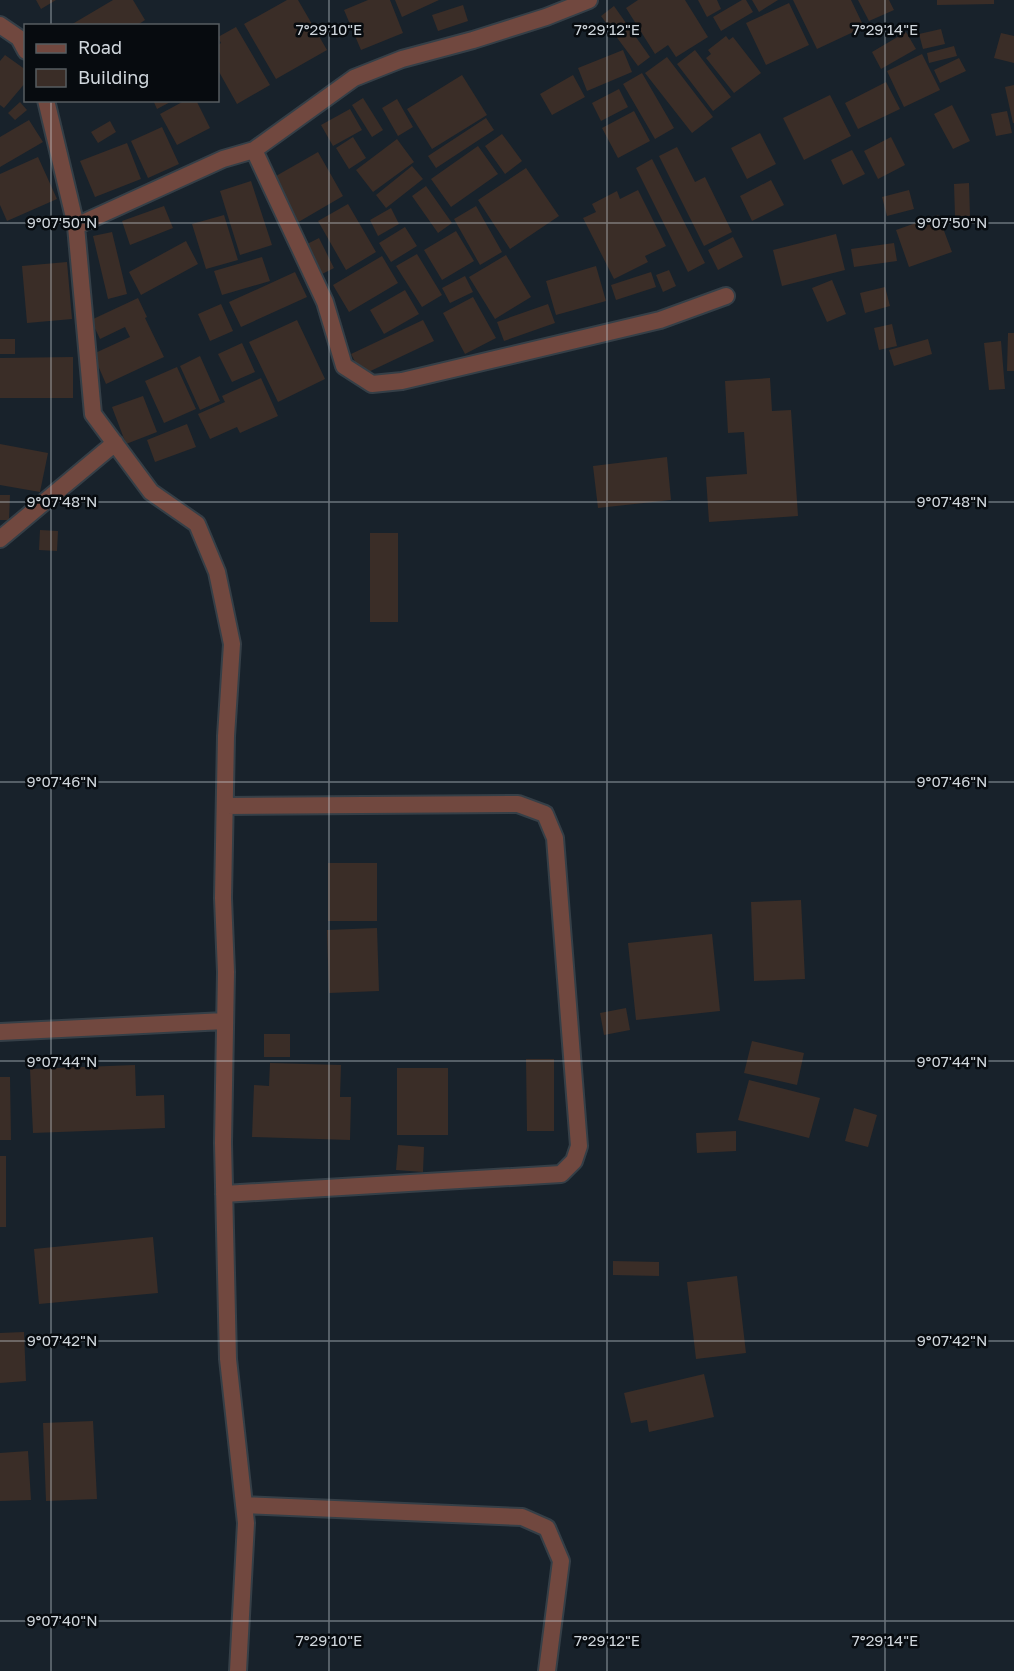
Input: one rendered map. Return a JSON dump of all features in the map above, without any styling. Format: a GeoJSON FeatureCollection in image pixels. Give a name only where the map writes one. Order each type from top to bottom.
{"type":"FeatureCollection","features":[{"type":"Feature","properties":{"kind":"street"},"geometry":{"type":"LineString","coordinates":[[76,226],[223,159],[254,150],[354,78],[402,59],[483,37],[589,0]]}},
{"type":"Feature","properties":{"kind":"street"},"geometry":{"type":"LineString","coordinates":[[0,25],[20,38],[24,47]]}},
{"type":"Feature","properties":{"kind":"street"},"geometry":{"type":"LineString","coordinates":[[46,102],[76,226],[93,414],[152,492],[197,524],[217,572],[232,644],[226,736],[225,806],[225,1194],[228,1359],[246,1523],[238,1671]]}},
{"type":"Feature","properties":{"kind":"street"},"geometry":{"type":"LineString","coordinates":[[254,150],[325,302],[344,366],[372,384],[402,381],[660,320],[726,296]]}},
{"type":"Feature","properties":{"kind":"street"},"geometry":{"type":"LineString","coordinates":[[0,539],[115,443]]}},
{"type":"Feature","properties":{"kind":"street"},"geometry":{"type":"LineString","coordinates":[[225,806],[518,804],[545,814],[555,838],[579,1146],[574,1161],[561,1173],[225,1194]]}},
{"type":"Feature","properties":{"kind":"street"},"geometry":{"type":"LineString","coordinates":[[0,1032],[225,1021]]}},
{"type":"Feature","properties":{"kind":"street"},"geometry":{"type":"LineString","coordinates":[[244,1505],[522,1517],[547,1528],[561,1560],[546,1671]]}},
{"type":"Feature","properties":{"kind":"building"},"geometry":{"type":"Polygon","coordinates":[[[36,0],[56,0],[41,9],[36,0]]]}},
{"type":"Feature","properties":{"kind":"building"},"geometry":{"type":"Polygon","coordinates":[[[113,0],[133,0],[145,20],[139,24],[72,24],[113,0]]]}},
{"type":"Feature","properties":{"kind":"building"},"geometry":{"type":"Polygon","coordinates":[[[287,0],[298,0],[327,50],[276,79],[244,24],[287,0]]]}},
{"type":"Feature","properties":{"kind":"building"},"geometry":{"type":"Polygon","coordinates":[[[368,0],[390,0],[403,33],[361,50],[344,10],[368,0]]]}},
{"type":"Feature","properties":{"kind":"building"},"geometry":{"type":"Polygon","coordinates":[[[395,0],[439,0],[402,17],[395,0]]]}},
{"type":"Feature","properties":{"kind":"building"},"geometry":{"type":"Polygon","coordinates":[[[638,0],[685,0],[708,37],[676,57],[668,45],[655,54],[626,8],[638,0]]]}},
{"type":"Feature","properties":{"kind":"building"},"geometry":{"type":"Polygon","coordinates":[[[698,0],[717,0],[721,9],[707,17],[698,0]]]}},
{"type":"Feature","properties":{"kind":"building"},"geometry":{"type":"Polygon","coordinates":[[[742,0],[746,0],[753,12],[721,31],[713,17],[742,0]]]}},
{"type":"Feature","properties":{"kind":"building"},"geometry":{"type":"Polygon","coordinates":[[[752,0],[778,0],[759,12],[752,0]]]}},
{"type":"Feature","properties":{"kind":"building"},"geometry":{"type":"Polygon","coordinates":[[[793,0],[851,0],[864,27],[817,49],[793,0]]]}},
{"type":"Feature","properties":{"kind":"building"},"geometry":{"type":"Polygon","coordinates":[[[858,0],[889,0],[894,10],[869,21],[858,0]]]}},
{"type":"Feature","properties":{"kind":"building"},"geometry":{"type":"Polygon","coordinates":[[[937,0],[994,0],[994,4],[937,5],[937,0]]]}},
{"type":"Feature","properties":{"kind":"building"},"geometry":{"type":"Polygon","coordinates":[[[789,3],[809,45],[766,65],[746,23],[789,3]]]}},
{"type":"Feature","properties":{"kind":"building"},"geometry":{"type":"Polygon","coordinates":[[[463,5],[468,21],[438,31],[432,15],[463,5]]]}},
{"type":"Feature","properties":{"kind":"building"},"geometry":{"type":"Polygon","coordinates":[[[614,6],[650,57],[638,66],[601,16],[614,6]]]}},
{"type":"Feature","properties":{"kind":"building"},"geometry":{"type":"Polygon","coordinates":[[[236,27],[270,85],[237,104],[219,72],[219,44],[221,43],[219,36],[236,27]]]}},
{"type":"Feature","properties":{"kind":"building"},"geometry":{"type":"Polygon","coordinates":[[[941,29],[945,44],[923,49],[919,34],[941,29]]]}},
{"type":"Feature","properties":{"kind":"building"},"geometry":{"type":"Polygon","coordinates":[[[906,32],[916,49],[881,69],[872,52],[906,32]]]}},
{"type":"Feature","properties":{"kind":"building"},"geometry":{"type":"Polygon","coordinates":[[[1001,33],[1014,36],[1014,63],[994,58],[1001,33]]]}},
{"type":"Feature","properties":{"kind":"building"},"geometry":{"type":"Polygon","coordinates":[[[726,36],[729,40],[733,37],[761,73],[734,93],[706,58],[711,54],[708,50],[726,36]]]}},
{"type":"Feature","properties":{"kind":"building"},"geometry":{"type":"Polygon","coordinates":[[[954,46],[957,56],[929,63],[927,53],[954,46]]]}},
{"type":"Feature","properties":{"kind":"building"},"geometry":{"type":"Polygon","coordinates":[[[623,50],[632,72],[587,91],[578,68],[623,50]]]}},
{"type":"Feature","properties":{"kind":"building"},"geometry":{"type":"Polygon","coordinates":[[[695,50],[731,97],[713,111],[677,64],[695,50]]]}},
{"type":"Feature","properties":{"kind":"building"},"geometry":{"type":"Polygon","coordinates":[[[922,54],[940,90],[904,107],[887,71],[922,54]]]}},
{"type":"Feature","properties":{"kind":"building"},"geometry":{"type":"Polygon","coordinates":[[[5,55],[24,69],[24,84],[4,108],[0,105],[0,61],[5,55]]]}},
{"type":"Feature","properties":{"kind":"building"},"geometry":{"type":"Polygon","coordinates":[[[667,57],[713,117],[692,133],[645,73],[667,57]]]}},
{"type":"Feature","properties":{"kind":"building"},"geometry":{"type":"Polygon","coordinates":[[[959,58],[966,71],[940,83],[934,70],[959,58]]]}},
{"type":"Feature","properties":{"kind":"building"},"geometry":{"type":"Polygon","coordinates":[[[642,73],[674,128],[655,139],[623,84],[642,73]]]}},
{"type":"Feature","properties":{"kind":"building"},"geometry":{"type":"Polygon","coordinates":[[[462,75],[487,115],[432,149],[407,109],[462,75]]]}},
{"type":"Feature","properties":{"kind":"building"},"geometry":{"type":"Polygon","coordinates":[[[573,75],[585,97],[552,115],[540,94],[573,75]]]}},
{"type":"Feature","properties":{"kind":"building"},"geometry":{"type":"Polygon","coordinates":[[[886,82],[900,109],[858,129],[845,103],[886,82]]]}},
{"type":"Feature","properties":{"kind":"building"},"geometry":{"type":"Polygon","coordinates":[[[1014,85],[1014,123],[1013,123],[1005,87],[1014,85]]]}},
{"type":"Feature","properties":{"kind":"building"},"geometry":{"type":"Polygon","coordinates":[[[619,89],[628,107],[601,121],[592,103],[619,89]]]}},
{"type":"Feature","properties":{"kind":"building"},"geometry":{"type":"Polygon","coordinates":[[[830,95],[851,136],[804,160],[783,118],[830,95]]]}},
{"type":"Feature","properties":{"kind":"building"},"geometry":{"type":"Polygon","coordinates":[[[363,98],[383,130],[372,137],[352,105],[363,98]]]}},
{"type":"Feature","properties":{"kind":"building"},"geometry":{"type":"Polygon","coordinates":[[[397,99],[413,127],[398,136],[382,108],[397,99]]]}},
{"type":"Feature","properties":{"kind":"building"},"geometry":{"type":"Polygon","coordinates":[[[20,102],[27,110],[15,120],[8,113],[20,102]]]}},
{"type":"Feature","properties":{"kind":"building"},"geometry":{"type":"Polygon","coordinates":[[[154,102],[170,102],[157,109],[154,102]]]}},
{"type":"Feature","properties":{"kind":"building"},"geometry":{"type":"Polygon","coordinates":[[[182,102],[197,102],[210,128],[177,145],[160,114],[182,102]]]}},
{"type":"Feature","properties":{"kind":"building"},"geometry":{"type":"Polygon","coordinates":[[[952,105],[970,141],[953,149],[934,114],[952,105]]]}},
{"type":"Feature","properties":{"kind":"building"},"geometry":{"type":"Polygon","coordinates":[[[350,109],[362,130],[333,146],[321,125],[350,109]]]}},
{"type":"Feature","properties":{"kind":"building"},"geometry":{"type":"Polygon","coordinates":[[[634,111],[650,141],[618,158],[602,128],[634,111]]]}},
{"type":"Feature","properties":{"kind":"building"},"geometry":{"type":"Polygon","coordinates":[[[1007,111],[1012,133],[996,136],[991,114],[1007,111]]]}},
{"type":"Feature","properties":{"kind":"building"},"geometry":{"type":"Polygon","coordinates":[[[486,118],[494,130],[436,168],[428,156],[486,118]]]}},
{"type":"Feature","properties":{"kind":"building"},"geometry":{"type":"Polygon","coordinates":[[[29,120],[43,142],[0,167],[0,137],[29,120]]]}},
{"type":"Feature","properties":{"kind":"building"},"geometry":{"type":"Polygon","coordinates":[[[110,121],[116,132],[98,143],[91,132],[110,121]]]}},
{"type":"Feature","properties":{"kind":"building"},"geometry":{"type":"Polygon","coordinates":[[[162,127],[179,164],[148,178],[131,141],[162,127]]]}},
{"type":"Feature","properties":{"kind":"building"},"geometry":{"type":"Polygon","coordinates":[[[760,133],[776,164],[747,179],[731,148],[760,133]]]}},
{"type":"Feature","properties":{"kind":"building"},"geometry":{"type":"Polygon","coordinates":[[[502,134],[522,161],[505,174],[485,146],[502,134]]]}},
{"type":"Feature","properties":{"kind":"building"},"geometry":{"type":"Polygon","coordinates":[[[353,137],[366,158],[349,169],[336,148],[353,137]]]}},
{"type":"Feature","properties":{"kind":"building"},"geometry":{"type":"Polygon","coordinates":[[[891,137],[905,165],[878,179],[864,151],[891,137]]]}},
{"type":"Feature","properties":{"kind":"building"},"geometry":{"type":"Polygon","coordinates":[[[397,139],[414,162],[373,192],[356,170],[397,139]]]}},
{"type":"Feature","properties":{"kind":"building"},"geometry":{"type":"Polygon","coordinates":[[[127,143],[141,179],[95,197],[80,161],[127,143]]]}},
{"type":"Feature","properties":{"kind":"building"},"geometry":{"type":"Polygon","coordinates":[[[478,146],[498,174],[451,207],[431,179],[478,146]]]}},
{"type":"Feature","properties":{"kind":"building"},"geometry":{"type":"Polygon","coordinates":[[[677,147],[695,182],[705,177],[732,232],[704,246],[659,156],[677,147]]]}},
{"type":"Feature","properties":{"kind":"building"},"geometry":{"type":"Polygon","coordinates":[[[852,150],[865,174],[843,185],[831,160],[852,150]]]}},
{"type":"Feature","properties":{"kind":"building"},"geometry":{"type":"Polygon","coordinates":[[[318,152],[343,196],[295,224],[269,180],[318,152]]]}},
{"type":"Feature","properties":{"kind":"building"},"geometry":{"type":"Polygon","coordinates":[[[38,157],[57,199],[7,221],[0,205],[0,174],[38,157]]]}},
{"type":"Feature","properties":{"kind":"building"},"geometry":{"type":"Polygon","coordinates":[[[652,159],[705,263],[688,272],[636,168],[652,159]]]}},
{"type":"Feature","properties":{"kind":"building"},"geometry":{"type":"Polygon","coordinates":[[[412,166],[423,179],[386,208],[376,195],[412,166]]]}},
{"type":"Feature","properties":{"kind":"building"},"geometry":{"type":"Polygon","coordinates":[[[526,168],[559,216],[510,249],[478,200],[526,168]]]}},
{"type":"Feature","properties":{"kind":"building"},"geometry":{"type":"Polygon","coordinates":[[[771,180],[784,205],[752,221],[740,196],[771,180]]]}},
{"type":"Feature","properties":{"kind":"building"},"geometry":{"type":"Polygon","coordinates":[[[251,181],[272,245],[240,255],[220,191],[251,181]]]}},
{"type":"Feature","properties":{"kind":"building"},"geometry":{"type":"Polygon","coordinates":[[[969,183],[970,216],[955,216],[954,184],[969,183]]]}},
{"type":"Feature","properties":{"kind":"building"},"geometry":{"type":"Polygon","coordinates":[[[426,186],[452,223],[438,233],[412,196],[426,186]]]}},
{"type":"Feature","properties":{"kind":"building"},"geometry":{"type":"Polygon","coordinates":[[[638,190],[666,246],[645,256],[648,262],[614,279],[583,218],[596,212],[592,204],[617,191],[620,199],[638,190]]]}},
{"type":"Feature","properties":{"kind":"building"},"geometry":{"type":"Polygon","coordinates":[[[909,190],[914,209],[887,216],[882,197],[909,190]]]}},
{"type":"Feature","properties":{"kind":"building"},"geometry":{"type":"Polygon","coordinates":[[[348,204],[376,252],[346,270],[318,221],[348,204]]]}},
{"type":"Feature","properties":{"kind":"building"},"geometry":{"type":"Polygon","coordinates":[[[164,206],[173,228],[130,245],[122,221],[164,206]]]}},
{"type":"Feature","properties":{"kind":"building"},"geometry":{"type":"Polygon","coordinates":[[[476,206],[502,252],[480,265],[454,219],[476,206]]]}},
{"type":"Feature","properties":{"kind":"building"},"geometry":{"type":"Polygon","coordinates":[[[391,208],[399,224],[378,236],[370,220],[391,208]]]}},
{"type":"Feature","properties":{"kind":"building"},"geometry":{"type":"Polygon","coordinates":[[[224,215],[238,260],[206,269],[192,224],[224,215]]]}},
{"type":"Feature","properties":{"kind":"building"},"geometry":{"type":"Polygon","coordinates":[[[938,215],[952,252],[909,267],[896,230],[938,215]]]}},
{"type":"Feature","properties":{"kind":"building"},"geometry":{"type":"Polygon","coordinates":[[[405,227],[417,246],[391,262],[379,243],[405,227]]]}},
{"type":"Feature","properties":{"kind":"building"},"geometry":{"type":"Polygon","coordinates":[[[456,231],[474,261],[442,280],[424,250],[456,231]]]}},
{"type":"Feature","properties":{"kind":"building"},"geometry":{"type":"Polygon","coordinates":[[[112,232],[127,294],[108,299],[93,236],[112,232]]]}},
{"type":"Feature","properties":{"kind":"building"},"geometry":{"type":"Polygon","coordinates":[[[836,234],[845,270],[782,286],[773,250],[836,234]]]}},
{"type":"Feature","properties":{"kind":"building"},"geometry":{"type":"Polygon","coordinates":[[[733,237],[743,257],[718,270],[708,250],[733,237]]]}},
{"type":"Feature","properties":{"kind":"building"},"geometry":{"type":"Polygon","coordinates":[[[319,238],[334,268],[322,274],[307,244],[319,238]]]}},
{"type":"Feature","properties":{"kind":"building"},"geometry":{"type":"Polygon","coordinates":[[[186,241],[198,264],[141,295],[129,272],[186,241]]]}},
{"type":"Feature","properties":{"kind":"building"},"geometry":{"type":"Polygon","coordinates":[[[894,243],[897,261],[854,267],[851,249],[894,243]]]}},
{"type":"Feature","properties":{"kind":"building"},"geometry":{"type":"Polygon","coordinates":[[[417,254],[442,295],[422,307],[396,266],[417,254]]]}},
{"type":"Feature","properties":{"kind":"building"},"geometry":{"type":"Polygon","coordinates":[[[506,255],[531,297],[495,319],[469,277],[506,255]]]}},
{"type":"Feature","properties":{"kind":"building"},"geometry":{"type":"Polygon","coordinates":[[[382,256],[398,283],[349,312],[333,285],[382,256]]]}},
{"type":"Feature","properties":{"kind":"building"},"geometry":{"type":"Polygon","coordinates":[[[262,257],[270,281],[222,295],[214,271],[262,257]]]}},
{"type":"Feature","properties":{"kind":"building"},"geometry":{"type":"Polygon","coordinates":[[[67,262],[72,319],[27,323],[22,266],[67,262]]]}},
{"type":"Feature","properties":{"kind":"building"},"geometry":{"type":"Polygon","coordinates":[[[596,266],[606,301],[556,315],[546,281],[596,266]]]}},
{"type":"Feature","properties":{"kind":"building"},"geometry":{"type":"Polygon","coordinates":[[[669,270],[676,286],[663,292],[656,275],[669,270]]]}},
{"type":"Feature","properties":{"kind":"building"},"geometry":{"type":"Polygon","coordinates":[[[295,272],[307,297],[241,327],[229,302],[295,272]]]}},
{"type":"Feature","properties":{"kind":"building"},"geometry":{"type":"Polygon","coordinates":[[[651,272],[656,287],[616,300],[611,285],[651,272]]]}},
{"type":"Feature","properties":{"kind":"building"},"geometry":{"type":"Polygon","coordinates":[[[465,276],[473,292],[450,303],[442,288],[465,276]]]}},
{"type":"Feature","properties":{"kind":"building"},"geometry":{"type":"Polygon","coordinates":[[[832,280],[846,314],[827,322],[812,288],[832,280]]]}},
{"type":"Feature","properties":{"kind":"building"},"geometry":{"type":"Polygon","coordinates":[[[885,287],[890,306],[865,313],[860,293],[885,287]]]}},
{"type":"Feature","properties":{"kind":"building"},"geometry":{"type":"Polygon","coordinates":[[[405,290],[419,314],[384,334],[370,310],[405,290]]]}},
{"type":"Feature","properties":{"kind":"building"},"geometry":{"type":"Polygon","coordinates":[[[473,297],[496,338],[465,354],[443,313],[473,297]]]}},
{"type":"Feature","properties":{"kind":"building"},"geometry":{"type":"Polygon","coordinates":[[[138,298],[164,357],[106,384],[93,354],[130,337],[125,327],[100,339],[91,320],[138,298]]]}},
{"type":"Feature","properties":{"kind":"building"},"geometry":{"type":"Polygon","coordinates":[[[221,304],[233,331],[210,341],[198,314],[221,304]]]}},
{"type":"Feature","properties":{"kind":"building"},"geometry":{"type":"Polygon","coordinates":[[[548,304],[555,323],[504,341],[497,322],[548,304]]]}},
{"type":"Feature","properties":{"kind":"building"},"geometry":{"type":"Polygon","coordinates":[[[297,320],[325,379],[278,402],[249,342],[297,320]]]}},
{"type":"Feature","properties":{"kind":"building"},"geometry":{"type":"Polygon","coordinates":[[[423,320],[434,341],[362,375],[351,354],[423,320]]]}},
{"type":"Feature","properties":{"kind":"building"},"geometry":{"type":"Polygon","coordinates":[[[892,324],[897,346],[879,350],[874,328],[892,324]]]}},
{"type":"Feature","properties":{"kind":"building"},"geometry":{"type":"Polygon","coordinates":[[[1008,333],[1014,333],[1014,371],[1007,371],[1008,333]]]}},
{"type":"Feature","properties":{"kind":"building"},"geometry":{"type":"Polygon","coordinates":[[[0,339],[15,339],[15,354],[0,354],[0,339]]]}},
{"type":"Feature","properties":{"kind":"building"},"geometry":{"type":"Polygon","coordinates":[[[928,339],[932,354],[894,366],[889,350],[928,339]]]}},
{"type":"Feature","properties":{"kind":"building"},"geometry":{"type":"Polygon","coordinates":[[[1001,341],[1005,389],[989,390],[984,343],[1001,341]]]}},
{"type":"Feature","properties":{"kind":"building"},"geometry":{"type":"Polygon","coordinates":[[[242,343],[255,372],[232,382],[218,354],[242,343]]]}},
{"type":"Feature","properties":{"kind":"building"},"geometry":{"type":"Polygon","coordinates":[[[200,356],[220,401],[200,410],[180,366],[200,356]]]}},
{"type":"Feature","properties":{"kind":"building"},"geometry":{"type":"Polygon","coordinates":[[[73,357],[73,398],[0,398],[0,358],[73,357]]]}},
{"type":"Feature","properties":{"kind":"building"},"geometry":{"type":"Polygon","coordinates":[[[177,367],[196,409],[164,423],[145,381],[177,367]]]}},
{"type":"Feature","properties":{"kind":"building"},"geometry":{"type":"Polygon","coordinates":[[[261,378],[278,416],[240,433],[237,427],[210,439],[198,414],[225,402],[222,396],[261,378]]]}},
{"type":"Feature","properties":{"kind":"building"},"geometry":{"type":"Polygon","coordinates":[[[770,378],[772,411],[791,410],[798,516],[709,522],[706,477],[747,474],[744,432],[728,433],[725,381],[770,378]]]}},
{"type":"Feature","properties":{"kind":"building"},"geometry":{"type":"Polygon","coordinates":[[[143,396],[157,432],[126,444],[112,407],[143,396]]]}},
{"type":"Feature","properties":{"kind":"building"},"geometry":{"type":"Polygon","coordinates":[[[187,424],[196,447],[155,462],[147,440],[187,424]]]}},
{"type":"Feature","properties":{"kind":"building"},"geometry":{"type":"Polygon","coordinates":[[[0,444],[48,453],[40,492],[0,485],[0,444]]]}},
{"type":"Feature","properties":{"kind":"building"},"geometry":{"type":"Polygon","coordinates":[[[667,457],[671,500],[598,508],[593,466],[667,457]]]}},
{"type":"Feature","properties":{"kind":"building"},"geometry":{"type":"Polygon","coordinates":[[[0,495],[10,495],[9,520],[0,520],[0,495]]]}},
{"type":"Feature","properties":{"kind":"building"},"geometry":{"type":"Polygon","coordinates":[[[40,530],[58,531],[57,551],[39,550],[40,530]]]}},
{"type":"Feature","properties":{"kind":"building"},"geometry":{"type":"Polygon","coordinates":[[[370,533],[398,533],[398,622],[370,622],[370,533]]]}},
{"type":"Feature","properties":{"kind":"building"},"geometry":{"type":"Polygon","coordinates":[[[328,863],[377,863],[377,921],[328,921],[328,863]]]}},
{"type":"Feature","properties":{"kind":"building"},"geometry":{"type":"Polygon","coordinates":[[[801,900],[805,979],[754,981],[751,902],[801,900]]]}},
{"type":"Feature","properties":{"kind":"building"},"geometry":{"type":"Polygon","coordinates":[[[377,928],[379,991],[329,993],[327,930],[377,928]]]}},
{"type":"Feature","properties":{"kind":"building"},"geometry":{"type":"Polygon","coordinates":[[[712,934],[720,1011],[636,1020],[628,943],[712,934]]]}},
{"type":"Feature","properties":{"kind":"building"},"geometry":{"type":"Polygon","coordinates":[[[626,1008],[630,1030],[604,1035],[600,1013],[626,1008]]]}},
{"type":"Feature","properties":{"kind":"building"},"geometry":{"type":"Polygon","coordinates":[[[264,1034],[290,1034],[290,1057],[264,1057],[264,1034]]]}},
{"type":"Feature","properties":{"kind":"building"},"geometry":{"type":"Polygon","coordinates":[[[752,1041],[804,1053],[797,1085],[744,1073],[752,1041]]]}},
{"type":"Feature","properties":{"kind":"building"},"geometry":{"type":"Polygon","coordinates":[[[526,1059],[554,1059],[554,1131],[527,1131],[526,1059]]]}},
{"type":"Feature","properties":{"kind":"building"},"geometry":{"type":"Polygon","coordinates":[[[270,1063],[341,1065],[340,1097],[351,1097],[350,1140],[252,1137],[254,1085],[269,1086],[270,1063]]]}},
{"type":"Feature","properties":{"kind":"building"},"geometry":{"type":"Polygon","coordinates":[[[135,1065],[136,1096],[164,1095],[165,1128],[33,1133],[30,1069],[135,1065]]]}},
{"type":"Feature","properties":{"kind":"building"},"geometry":{"type":"Polygon","coordinates":[[[397,1068],[448,1068],[448,1135],[397,1135],[397,1068]]]}},
{"type":"Feature","properties":{"kind":"building"},"geometry":{"type":"Polygon","coordinates":[[[0,1077],[10,1077],[11,1140],[0,1140],[0,1077]]]}},
{"type":"Feature","properties":{"kind":"building"},"geometry":{"type":"Polygon","coordinates":[[[749,1080],[820,1098],[809,1138],[738,1120],[749,1080]]]}},
{"type":"Feature","properties":{"kind":"building"},"geometry":{"type":"Polygon","coordinates":[[[854,1108],[877,1115],[868,1147],[845,1141],[854,1108]]]}},
{"type":"Feature","properties":{"kind":"building"},"geometry":{"type":"Polygon","coordinates":[[[736,1131],[736,1151],[697,1153],[696,1133],[736,1131]]]}},
{"type":"Feature","properties":{"kind":"building"},"geometry":{"type":"Polygon","coordinates":[[[398,1145],[424,1147],[423,1172],[396,1170],[398,1145]]]}},
{"type":"Feature","properties":{"kind":"building"},"geometry":{"type":"Polygon","coordinates":[[[0,1156],[6,1156],[6,1227],[0,1227],[0,1156]]]}},
{"type":"Feature","properties":{"kind":"building"},"geometry":{"type":"Polygon","coordinates":[[[153,1237],[158,1293],[39,1304],[34,1249],[153,1237]]]}},
{"type":"Feature","properties":{"kind":"building"},"geometry":{"type":"Polygon","coordinates":[[[613,1261],[659,1262],[659,1276],[613,1275],[613,1261]]]}},
{"type":"Feature","properties":{"kind":"building"},"geometry":{"type":"Polygon","coordinates":[[[737,1276],[746,1353],[696,1359],[687,1282],[737,1276]]]}},
{"type":"Feature","properties":{"kind":"building"},"geometry":{"type":"Polygon","coordinates":[[[24,1332],[26,1381],[0,1383],[0,1333],[24,1332]]]}},
{"type":"Feature","properties":{"kind":"building"},"geometry":{"type":"Polygon","coordinates":[[[704,1374],[714,1417],[649,1432],[647,1420],[631,1423],[624,1393],[704,1374]]]}},
{"type":"Feature","properties":{"kind":"building"},"geometry":{"type":"Polygon","coordinates":[[[93,1421],[97,1499],[46,1501],[43,1423],[93,1421]]]}},
{"type":"Feature","properties":{"kind":"building"},"geometry":{"type":"Polygon","coordinates":[[[28,1451],[31,1500],[0,1501],[0,1453],[28,1451]]]}}]}
